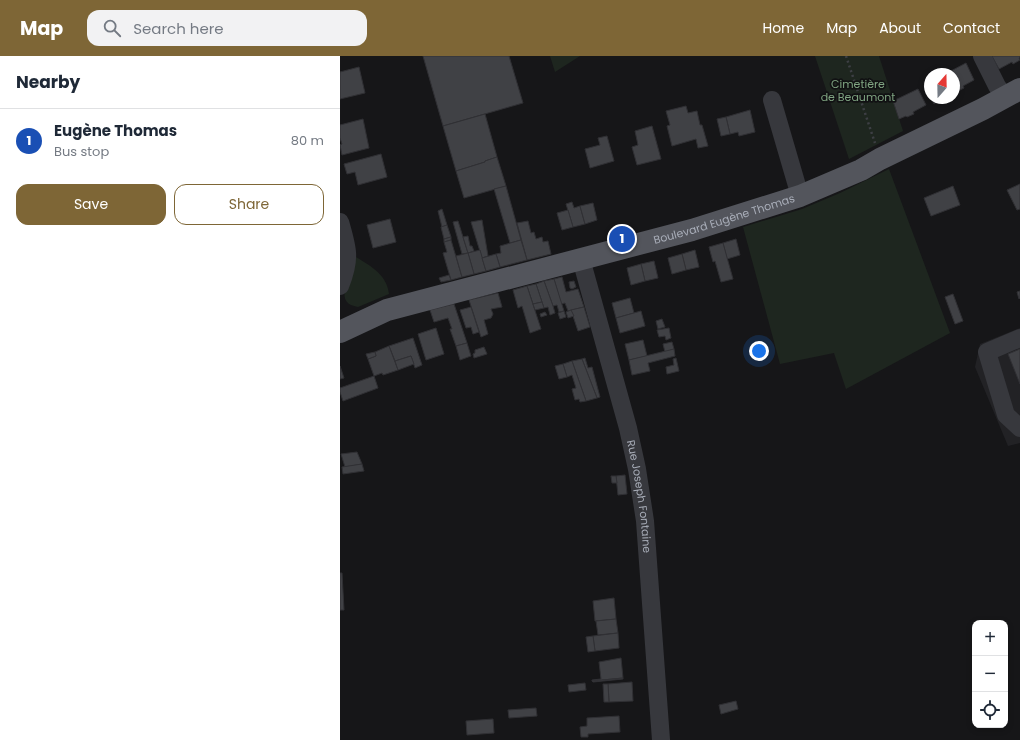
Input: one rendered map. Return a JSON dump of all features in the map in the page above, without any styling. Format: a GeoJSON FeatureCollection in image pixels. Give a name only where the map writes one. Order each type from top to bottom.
{"type":"FeatureCollection","features":[{"type":"Feature","properties":{"kind":"main road","name":"Boulevard Eugène Thomas"},"geometry":{"type":"LineString","coordinates":[[342,324],[353,316],[372,311],[387,310],[692,230],[800,196],[861,170],[1012,93]]}},
{"type":"Feature","properties":{"kind":"street"},"geometry":{"type":"LineString","coordinates":[[982,56],[997,86],[1012,93]]}},
{"type":"Feature","properties":{"kind":"street"},"geometry":{"type":"LineString","coordinates":[[772,100],[800,196]]}},
{"type":"Feature","properties":{"kind":"street"},"geometry":{"type":"LineString","coordinates":[[340,222],[346,242],[348,257],[340,286]]}},
{"type":"Feature","properties":{"kind":"street","name":"Rue Joseph Fontaine"},"geometry":{"type":"LineString","coordinates":[[581,259],[628,428],[637,469],[645,521],[661,740]]}},
{"type":"Feature","properties":{"kind":"street"},"geometry":{"type":"LineString","coordinates":[[1020,338],[987,352],[1006,415],[1020,428]]}},
{"type":"Feature","properties":{"kind":"path"},"geometry":{"type":"LineString","coordinates":[[846,56],[880,159]]}},
{"type":"Feature","properties":{"kind":"shaded area"},"geometry":{"type":"Polygon","coordinates":[[[1020,328],[1020,443],[1008,446],[975,367],[980,344],[1020,328]]]}},
{"type":"Feature","properties":{"kind":"green space"},"geometry":{"type":"Polygon","coordinates":[[[550,56],[580,56],[555,72],[550,56]]]}},
{"type":"Feature","properties":{"kind":"green space","name":"Cimetière de Beaumont"},"geometry":{"type":"Polygon","coordinates":[[[815,56],[879,56],[903,131],[849,159],[815,56]]]}},
{"type":"Feature","properties":{"kind":"green space"},"geometry":{"type":"Polygon","coordinates":[[[889,169],[950,333],[846,389],[834,353],[780,364],[743,227],[802,209],[840,193],[889,169]]]}},
{"type":"Feature","properties":{"kind":"green space"},"geometry":{"type":"Polygon","coordinates":[[[356,257],[382,276],[388,287],[389,294],[358,307],[351,305],[345,299],[345,290],[356,257]]]}},
{"type":"Feature","properties":{"kind":"building"},"geometry":{"type":"Polygon","coordinates":[[[423,56],[509,56],[523,103],[443,126],[423,56]]]}},
{"type":"Feature","properties":{"kind":"building"},"geometry":{"type":"Polygon","coordinates":[[[992,56],[1020,56],[1020,60],[1013,64],[1012,62],[999,69],[992,56]]]}},
{"type":"Feature","properties":{"kind":"building"},"geometry":{"type":"Polygon","coordinates":[[[966,63],[974,80],[963,86],[964,88],[960,90],[960,68],[957,68],[966,63]]]}},
{"type":"Feature","properties":{"kind":"building"},"geometry":{"type":"Polygon","coordinates":[[[359,67],[365,93],[340,99],[340,72],[359,67]]]}},
{"type":"Feature","properties":{"kind":"building"},"geometry":{"type":"Polygon","coordinates":[[[918,89],[924,104],[926,105],[913,112],[914,114],[899,119],[893,101],[918,89]]]}},
{"type":"Feature","properties":{"kind":"building"},"geometry":{"type":"Polygon","coordinates":[[[686,106],[688,113],[697,111],[700,125],[702,125],[708,146],[698,148],[696,139],[672,146],[667,126],[670,125],[666,111],[686,106]]]}},
{"type":"Feature","properties":{"kind":"building"},"geometry":{"type":"Polygon","coordinates":[[[750,110],[755,132],[739,136],[738,132],[730,134],[726,117],[750,110]]]}},
{"type":"Feature","properties":{"kind":"building"},"geometry":{"type":"Polygon","coordinates":[[[485,114],[497,157],[456,171],[443,126],[485,114]]]}},
{"type":"Feature","properties":{"kind":"building"},"geometry":{"type":"Polygon","coordinates":[[[726,117],[730,134],[721,136],[717,119],[726,117]]]}},
{"type":"Feature","properties":{"kind":"building"},"geometry":{"type":"Polygon","coordinates":[[[363,119],[369,148],[342,155],[340,145],[342,144],[340,138],[340,125],[363,119]]]}},
{"type":"Feature","properties":{"kind":"building"},"geometry":{"type":"Polygon","coordinates":[[[652,126],[661,159],[637,165],[632,147],[638,145],[635,131],[652,126]]]}},
{"type":"Feature","properties":{"kind":"building"},"geometry":{"type":"Polygon","coordinates":[[[607,136],[614,161],[590,168],[585,149],[600,145],[598,138],[607,136]]]}},
{"type":"Feature","properties":{"kind":"building"},"geometry":{"type":"Polygon","coordinates":[[[381,154],[387,177],[358,185],[355,172],[347,174],[344,164],[381,154]]]}},
{"type":"Feature","properties":{"kind":"building"},"geometry":{"type":"Polygon","coordinates":[[[497,157],[506,186],[464,198],[456,171],[497,157]]]}},
{"type":"Feature","properties":{"kind":"building"},"geometry":{"type":"Polygon","coordinates":[[[1020,184],[1020,209],[1017,210],[1007,190],[1020,184]]]}},
{"type":"Feature","properties":{"kind":"building"},"geometry":{"type":"Polygon","coordinates":[[[506,186],[521,240],[510,243],[494,189],[506,186]]]}},
{"type":"Feature","properties":{"kind":"building"},"geometry":{"type":"Polygon","coordinates":[[[953,186],[960,205],[931,216],[924,198],[953,186]]]}},
{"type":"Feature","properties":{"kind":"building"},"geometry":{"type":"Polygon","coordinates":[[[572,202],[574,208],[580,206],[585,224],[573,227],[566,204],[572,202]]]}},
{"type":"Feature","properties":{"kind":"building"},"geometry":{"type":"Polygon","coordinates":[[[593,203],[597,220],[585,224],[580,206],[593,203]]]}},
{"type":"Feature","properties":{"kind":"building"},"geometry":{"type":"Polygon","coordinates":[[[442,209],[447,225],[442,227],[438,211],[442,209]]]}},
{"type":"Feature","properties":{"kind":"building"},"geometry":{"type":"Polygon","coordinates":[[[568,210],[573,227],[562,230],[557,213],[568,210]]]}},
{"type":"Feature","properties":{"kind":"building"},"geometry":{"type":"Polygon","coordinates":[[[390,219],[396,242],[373,248],[367,225],[390,219]]]}},
{"type":"Feature","properties":{"kind":"building"},"geometry":{"type":"Polygon","coordinates":[[[482,220],[488,256],[482,258],[471,222],[482,220]]]}},
{"type":"Feature","properties":{"kind":"building"},"geometry":{"type":"Polygon","coordinates":[[[458,221],[468,253],[462,254],[453,222],[458,221]]]}},
{"type":"Feature","properties":{"kind":"building"},"geometry":{"type":"Polygon","coordinates":[[[528,221],[531,233],[534,232],[536,239],[542,237],[543,242],[548,241],[551,254],[527,260],[517,223],[528,221]]]}},
{"type":"Feature","properties":{"kind":"building"},"geometry":{"type":"Polygon","coordinates":[[[447,225],[451,237],[444,239],[441,227],[447,225]]]}},
{"type":"Feature","properties":{"kind":"building"},"geometry":{"type":"Polygon","coordinates":[[[468,236],[470,246],[472,246],[474,251],[468,253],[463,237],[468,236]]]}},
{"type":"Feature","properties":{"kind":"building"},"geometry":{"type":"Polygon","coordinates":[[[451,237],[451,240],[444,242],[444,239],[451,237]]]}},
{"type":"Feature","properties":{"kind":"building"},"geometry":{"type":"Polygon","coordinates":[[[736,239],[740,255],[727,259],[723,243],[736,239]]]}},
{"type":"Feature","properties":{"kind":"building"},"geometry":{"type":"Polygon","coordinates":[[[451,240],[462,277],[451,280],[443,253],[447,252],[444,242],[451,240]]]}},
{"type":"Feature","properties":{"kind":"building"},"geometry":{"type":"Polygon","coordinates":[[[521,240],[527,260],[500,267],[496,254],[501,253],[500,246],[521,240]]]}},
{"type":"Feature","properties":{"kind":"building"},"geometry":{"type":"Polygon","coordinates":[[[723,243],[733,279],[721,282],[709,247],[723,243]]]}},
{"type":"Feature","properties":{"kind":"building"},"geometry":{"type":"Polygon","coordinates":[[[480,250],[486,271],[474,274],[468,253],[480,250]]]}},
{"type":"Feature","properties":{"kind":"building"},"geometry":{"type":"Polygon","coordinates":[[[695,250],[699,267],[686,270],[682,254],[695,250]]]}},
{"type":"Feature","properties":{"kind":"building"},"geometry":{"type":"Polygon","coordinates":[[[468,253],[474,274],[462,277],[456,256],[468,253]]]}},
{"type":"Feature","properties":{"kind":"building"},"geometry":{"type":"Polygon","coordinates":[[[496,254],[500,267],[486,271],[482,258],[496,254]]]}},
{"type":"Feature","properties":{"kind":"building"},"geometry":{"type":"Polygon","coordinates":[[[682,254],[686,270],[672,274],[668,258],[682,254]]]}},
{"type":"Feature","properties":{"kind":"building"},"geometry":{"type":"Polygon","coordinates":[[[654,261],[658,278],[645,281],[641,264],[654,261]]]}},
{"type":"Feature","properties":{"kind":"building"},"geometry":{"type":"Polygon","coordinates":[[[641,264],[645,281],[631,285],[627,268],[641,264]]]}},
{"type":"Feature","properties":{"kind":"building"},"geometry":{"type":"Polygon","coordinates":[[[449,275],[451,280],[441,282],[439,278],[449,275]]]}},
{"type":"Feature","properties":{"kind":"building"},"geometry":{"type":"Polygon","coordinates":[[[562,277],[566,292],[578,289],[584,307],[568,311],[565,303],[561,304],[554,279],[562,277]]]}},
{"type":"Feature","properties":{"kind":"building"},"geometry":{"type":"Polygon","coordinates":[[[554,279],[564,311],[559,312],[557,305],[553,306],[544,281],[554,279]]]}},
{"type":"Feature","properties":{"kind":"building"},"geometry":{"type":"Polygon","coordinates":[[[544,281],[555,313],[550,315],[548,307],[544,308],[536,284],[544,281]]]}},
{"type":"Feature","properties":{"kind":"building"},"geometry":{"type":"Polygon","coordinates":[[[574,281],[576,287],[572,289],[570,288],[569,282],[574,281]]]}},
{"type":"Feature","properties":{"kind":"building"},"geometry":{"type":"Polygon","coordinates":[[[536,284],[542,302],[533,304],[527,286],[536,284]]]}},
{"type":"Feature","properties":{"kind":"building"},"geometry":{"type":"Polygon","coordinates":[[[527,286],[541,329],[530,333],[522,306],[518,308],[513,290],[527,286]]]}},
{"type":"Feature","properties":{"kind":"building"},"geometry":{"type":"Polygon","coordinates":[[[1020,291],[1020,298],[1019,299],[1017,292],[1020,291]]]}},
{"type":"Feature","properties":{"kind":"building"},"geometry":{"type":"Polygon","coordinates":[[[498,293],[502,307],[491,309],[493,314],[491,318],[484,320],[488,334],[481,337],[469,300],[498,293]]]}},
{"type":"Feature","properties":{"kind":"building"},"geometry":{"type":"Polygon","coordinates":[[[953,294],[963,321],[955,324],[945,297],[953,294]]]}},
{"type":"Feature","properties":{"kind":"building"},"geometry":{"type":"Polygon","coordinates":[[[630,298],[634,313],[616,318],[612,303],[630,298]]]}},
{"type":"Feature","properties":{"kind":"building"},"geometry":{"type":"Polygon","coordinates":[[[542,302],[544,308],[535,310],[533,304],[542,302]]]}},
{"type":"Feature","properties":{"kind":"building"},"geometry":{"type":"Polygon","coordinates":[[[454,304],[467,343],[456,346],[448,318],[434,322],[430,310],[454,304]]]}},
{"type":"Feature","properties":{"kind":"building"},"geometry":{"type":"Polygon","coordinates":[[[471,307],[479,332],[473,334],[471,327],[466,328],[460,310],[471,307]]]}},
{"type":"Feature","properties":{"kind":"building"},"geometry":{"type":"Polygon","coordinates":[[[584,307],[590,327],[578,331],[571,310],[584,307]]]}},
{"type":"Feature","properties":{"kind":"building"},"geometry":{"type":"Polygon","coordinates":[[[571,310],[574,316],[568,318],[566,312],[571,310]]]}},
{"type":"Feature","properties":{"kind":"building"},"geometry":{"type":"Polygon","coordinates":[[[564,311],[566,317],[560,319],[558,313],[564,311]]]}},
{"type":"Feature","properties":{"kind":"building"},"geometry":{"type":"Polygon","coordinates":[[[641,311],[645,326],[620,333],[616,318],[641,311]]]}},
{"type":"Feature","properties":{"kind":"building"},"geometry":{"type":"Polygon","coordinates":[[[545,312],[547,315],[541,317],[540,314],[545,312]]]}},
{"type":"Feature","properties":{"kind":"building"},"geometry":{"type":"Polygon","coordinates":[[[662,319],[665,327],[658,329],[656,321],[662,319]]]}},
{"type":"Feature","properties":{"kind":"building"},"geometry":{"type":"Polygon","coordinates":[[[436,328],[444,354],[426,360],[418,334],[436,328]]]}},
{"type":"Feature","properties":{"kind":"building"},"geometry":{"type":"Polygon","coordinates":[[[669,328],[671,338],[666,340],[665,336],[659,337],[657,330],[669,328]]]}},
{"type":"Feature","properties":{"kind":"building"},"geometry":{"type":"Polygon","coordinates":[[[413,338],[422,365],[415,368],[411,356],[395,361],[389,346],[413,338]]]}},
{"type":"Feature","properties":{"kind":"building"},"geometry":{"type":"Polygon","coordinates":[[[643,340],[647,356],[629,360],[625,344],[643,340]]]}},
{"type":"Feature","properties":{"kind":"building"},"geometry":{"type":"Polygon","coordinates":[[[672,342],[674,349],[665,352],[663,344],[672,342]]]}},
{"type":"Feature","properties":{"kind":"building"},"geometry":{"type":"Polygon","coordinates":[[[467,343],[471,356],[460,360],[456,346],[467,343]]]}},
{"type":"Feature","properties":{"kind":"building"},"geometry":{"type":"Polygon","coordinates":[[[389,346],[398,370],[383,375],[382,373],[374,376],[368,359],[376,356],[375,352],[389,346]]]}},
{"type":"Feature","properties":{"kind":"building"},"geometry":{"type":"Polygon","coordinates":[[[484,347],[487,354],[474,358],[473,354],[475,353],[475,350],[484,347]]]}},
{"type":"Feature","properties":{"kind":"building"},"geometry":{"type":"Polygon","coordinates":[[[674,349],[675,356],[648,363],[650,371],[632,375],[629,360],[674,349]]]}},
{"type":"Feature","properties":{"kind":"building"},"geometry":{"type":"Polygon","coordinates":[[[1020,349],[1020,384],[1008,354],[1020,349]]]}},
{"type":"Feature","properties":{"kind":"building"},"geometry":{"type":"Polygon","coordinates":[[[375,352],[376,356],[368,359],[366,354],[375,352]]]}},
{"type":"Feature","properties":{"kind":"building"},"geometry":{"type":"Polygon","coordinates":[[[411,356],[414,364],[398,370],[395,361],[411,356]]]}},
{"type":"Feature","properties":{"kind":"building"},"geometry":{"type":"Polygon","coordinates":[[[585,358],[588,368],[592,367],[600,397],[597,398],[582,359],[585,358]]]}},
{"type":"Feature","properties":{"kind":"building"},"geometry":{"type":"Polygon","coordinates":[[[676,358],[679,371],[667,374],[666,367],[674,365],[673,359],[676,358]]]}},
{"type":"Feature","properties":{"kind":"building"},"geometry":{"type":"Polygon","coordinates":[[[582,359],[597,398],[586,401],[572,361],[582,359]]]}},
{"type":"Feature","properties":{"kind":"building"},"geometry":{"type":"Polygon","coordinates":[[[572,361],[586,401],[580,402],[579,399],[575,400],[572,389],[576,388],[572,375],[567,377],[563,364],[572,361]]]}},
{"type":"Feature","properties":{"kind":"building"},"geometry":{"type":"Polygon","coordinates":[[[563,364],[567,377],[559,379],[555,366],[563,364]]]}},
{"type":"Feature","properties":{"kind":"building"},"geometry":{"type":"Polygon","coordinates":[[[340,366],[344,378],[340,379],[340,366]]]}},
{"type":"Feature","properties":{"kind":"building"},"geometry":{"type":"Polygon","coordinates":[[[374,376],[378,388],[343,401],[340,388],[374,376]]]}},
{"type":"Feature","properties":{"kind":"building"},"geometry":{"type":"Polygon","coordinates":[[[357,452],[362,464],[345,467],[341,454],[357,452]]]}},
{"type":"Feature","properties":{"kind":"building"},"geometry":{"type":"Polygon","coordinates":[[[362,464],[364,471],[343,474],[342,467],[362,464]]]}},
{"type":"Feature","properties":{"kind":"building"},"geometry":{"type":"Polygon","coordinates":[[[625,475],[627,494],[618,495],[616,476],[625,475]]]}},
{"type":"Feature","properties":{"kind":"building"},"geometry":{"type":"Polygon","coordinates":[[[611,476],[616,476],[617,483],[612,483],[611,476]]]}},
{"type":"Feature","properties":{"kind":"building"},"geometry":{"type":"Polygon","coordinates":[[[340,573],[342,573],[344,610],[340,610],[340,573]]]}},
{"type":"Feature","properties":{"kind":"building"},"geometry":{"type":"Polygon","coordinates":[[[614,598],[616,619],[595,621],[593,601],[614,598]]]}},
{"type":"Feature","properties":{"kind":"building"},"geometry":{"type":"Polygon","coordinates":[[[616,619],[618,633],[598,635],[596,621],[616,619]]]}},
{"type":"Feature","properties":{"kind":"building"},"geometry":{"type":"Polygon","coordinates":[[[618,633],[619,648],[595,651],[593,636],[618,633]]]}},
{"type":"Feature","properties":{"kind":"building"},"geometry":{"type":"Polygon","coordinates":[[[593,636],[595,651],[588,652],[586,637],[593,636]]]}},
{"type":"Feature","properties":{"kind":"building"},"geometry":{"type":"Polygon","coordinates":[[[621,658],[623,678],[592,681],[601,679],[599,662],[621,658]]]}},
{"type":"Feature","properties":{"kind":"building"},"geometry":{"type":"Polygon","coordinates":[[[623,678],[593,682],[592,681],[623,678]]]}},
{"type":"Feature","properties":{"kind":"building"},"geometry":{"type":"Polygon","coordinates":[[[632,682],[633,701],[609,702],[608,684],[632,682]]]}},
{"type":"Feature","properties":{"kind":"building"},"geometry":{"type":"Polygon","coordinates":[[[585,683],[586,690],[569,692],[568,685],[585,683]]]}},
{"type":"Feature","properties":{"kind":"building"},"geometry":{"type":"Polygon","coordinates":[[[603,684],[608,684],[609,702],[604,702],[603,684]]]}},
{"type":"Feature","properties":{"kind":"building"},"geometry":{"type":"Polygon","coordinates":[[[736,701],[738,709],[721,714],[719,705],[736,701]]]}},
{"type":"Feature","properties":{"kind":"building"},"geometry":{"type":"Polygon","coordinates":[[[536,708],[537,716],[509,718],[508,710],[536,708]]]}},
{"type":"Feature","properties":{"kind":"building"},"geometry":{"type":"Polygon","coordinates":[[[619,716],[620,732],[588,734],[588,737],[581,737],[580,727],[587,726],[587,718],[619,716]]]}},
{"type":"Feature","properties":{"kind":"building"},"geometry":{"type":"Polygon","coordinates":[[[493,719],[494,733],[467,735],[466,721],[493,719]]]}},
{"type":"Feature","properties":{"kind":"place","name":"Eugène Thomas"},"geometry":{"type":"Point","coordinates":[622,239]}}]}
